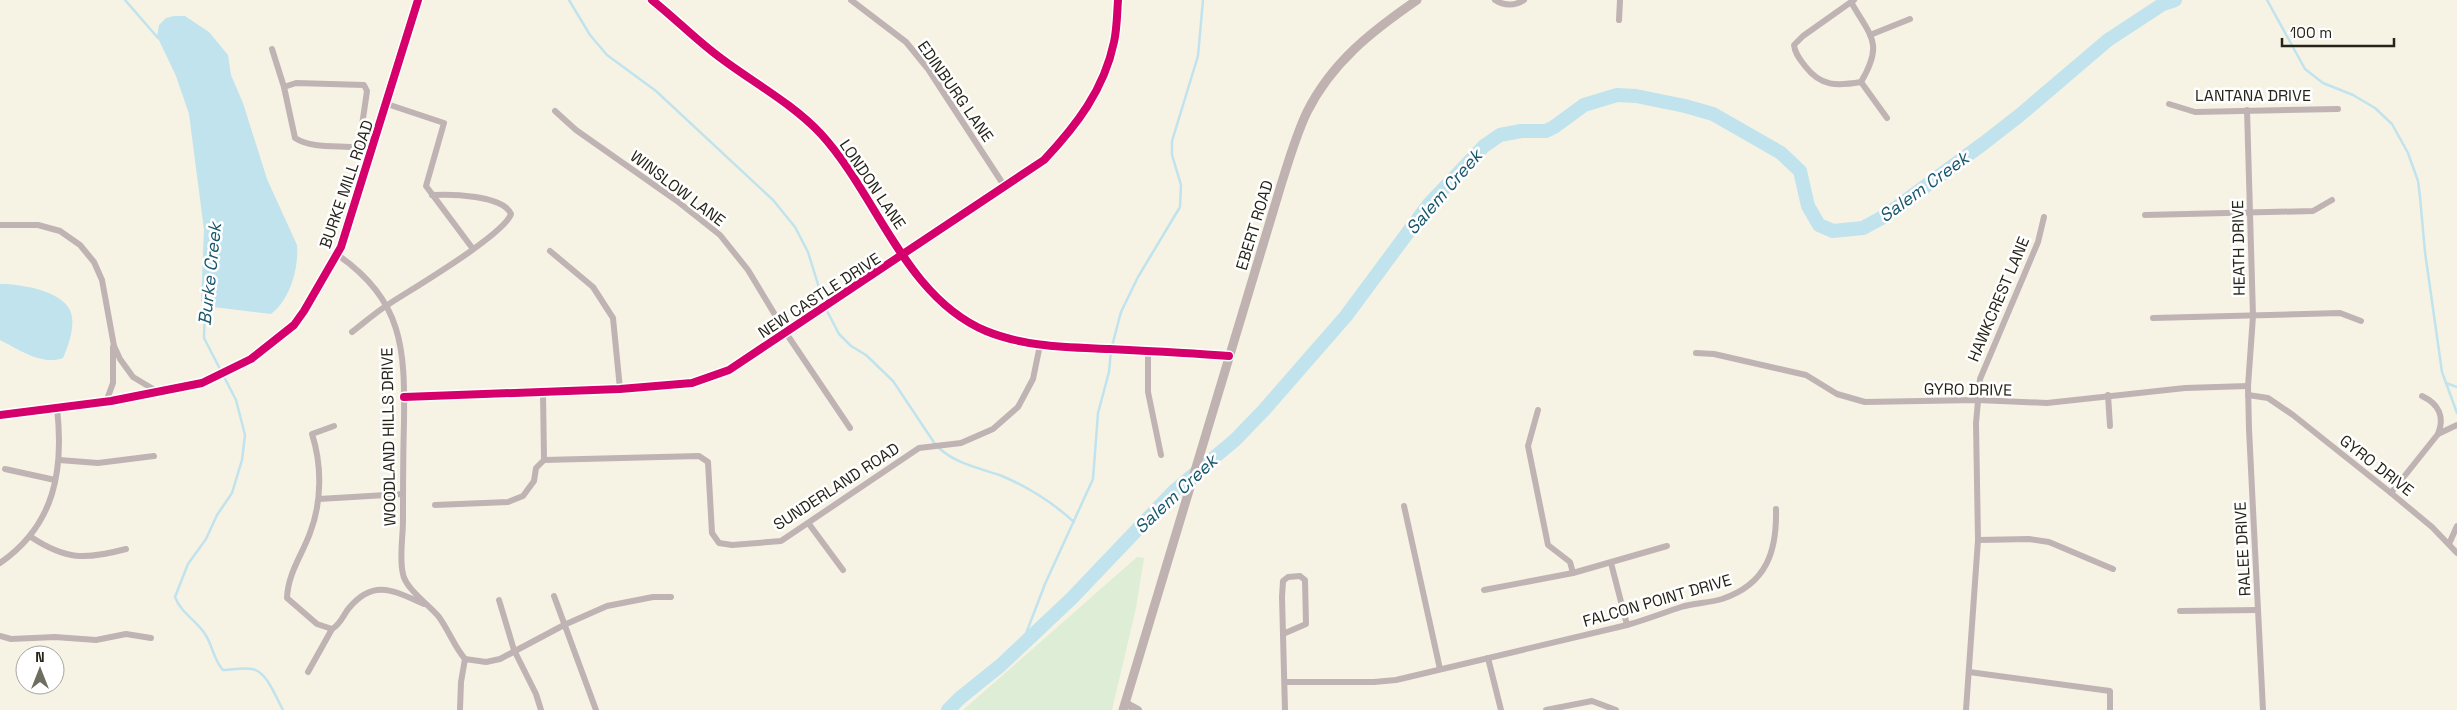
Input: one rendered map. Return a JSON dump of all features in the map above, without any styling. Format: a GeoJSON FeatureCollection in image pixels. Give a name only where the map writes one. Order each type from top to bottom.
{"type":"FeatureCollection","features":[{"type":"Feature","properties":{"kind":"main road","name":"EBERT ROAD"},"geometry":{"type":"LineString","coordinates":[[1124,706],[1284,175],[1300,130],[1314,98],[1347,55],[1372,33],[1416,0]]}},
{"type":"Feature","properties":{"kind":"street","name":"BURKE MILL ROAD"},"geometry":{"type":"LineString","coordinates":[[0,415],[106,402],[159,393],[217,377],[268,347],[294,325],[338,254],[373,150],[418,0]]}},
{"type":"Feature","properties":{"kind":"street","name":"LONDON LANE"},"geometry":{"type":"LineString","coordinates":[[652,0],[700,42],[782,101],[820,133],[847,168],[904,255],[936,296],[968,322],[1006,338],[1040,345],[1229,356]]}},
{"type":"Feature","properties":{"kind":"street","name":"EDINBURG LANE"},"geometry":{"type":"LineString","coordinates":[[851,0],[906,42],[928,69],[1005,187]]}},
{"type":"Feature","properties":{"kind":"street","name":"NEW CASTLE DRIVE"},"geometry":{"type":"LineString","coordinates":[[404,397],[620,389],[692,383],[729,370],[1044,160],[1068,134],[1090,105],[1105,74],[1114,42],[1118,0]]}},
{"type":"Feature","properties":{"kind":"street"},"geometry":{"type":"LineString","coordinates":[[1495,0],[1508,5],[1517,4],[1524,0]]}},
{"type":"Feature","properties":{"kind":"street"},"geometry":{"type":"LineString","coordinates":[[1619,20],[1620,0]]}},
{"type":"Feature","properties":{"kind":"street"},"geometry":{"type":"LineString","coordinates":[[1852,1],[1874,42],[1874,54],[1861,82],[1829,84],[1814,77],[1795,52],[1794,45],[1803,36],[1852,1]]}},
{"type":"Feature","properties":{"kind":"street"},"geometry":{"type":"LineString","coordinates":[[1870,35],[1910,19]]}},
{"type":"Feature","properties":{"kind":"street"},"geometry":{"type":"LineString","coordinates":[[272,49],[284,87],[295,138],[306,144],[360,146],[373,150]]}},
{"type":"Feature","properties":{"kind":"street"},"geometry":{"type":"LineString","coordinates":[[1861,82],[1887,118]]}},
{"type":"Feature","properties":{"kind":"street"},"geometry":{"type":"LineString","coordinates":[[284,87],[296,83],[364,85],[367,91],[360,146]]}},
{"type":"Feature","properties":{"kind":"street"},"geometry":{"type":"LineString","coordinates":[[387,104],[444,123],[426,186],[473,249]]}},
{"type":"Feature","properties":{"kind":"street","name":"LANTANA DRIVE"},"geometry":{"type":"LineString","coordinates":[[2169,104],[2195,112],[2338,109]]}},
{"type":"Feature","properties":{"kind":"street","name":"HEATH DRIVE"},"geometry":{"type":"LineString","coordinates":[[2247,110],[2253,316],[2248,386]]}},
{"type":"Feature","properties":{"kind":"street","name":"WINSLOW LANE"},"geometry":{"type":"LineString","coordinates":[[555,111],[576,130],[677,201],[720,235],[748,270],[786,333],[850,428]]}},
{"type":"Feature","properties":{"kind":"street"},"geometry":{"type":"LineString","coordinates":[[352,332],[386,305],[473,249],[509,219],[511,214],[509,209],[466,195],[432,195]]}},
{"type":"Feature","properties":{"kind":"street"},"geometry":{"type":"LineString","coordinates":[[2145,215],[2251,214],[2314,211],[2332,200]]}},
{"type":"Feature","properties":{"kind":"street","name":"HAWKCREST LANE"},"geometry":{"type":"LineString","coordinates":[[1966,710],[1978,540],[1977,400],[1987,360],[2038,242],[2044,218]]}},
{"type":"Feature","properties":{"kind":"street"},"geometry":{"type":"LineString","coordinates":[[0,225],[38,225],[60,231],[80,245],[94,262],[102,280],[114,346],[113,383],[106,402]]}},
{"type":"Feature","properties":{"kind":"street"},"geometry":{"type":"LineString","coordinates":[[550,251],[593,287],[613,318],[618,349],[620,389]]}},
{"type":"Feature","properties":{"kind":"street","name":"WOODLAND HILLS DRIVE"},"geometry":{"type":"LineString","coordinates":[[338,254],[360,271],[386,305],[400,338],[404,397],[402,575],[425,604],[439,617],[456,649],[465,659]]}},
{"type":"Feature","properties":{"kind":"street"},"geometry":{"type":"LineString","coordinates":[[2153,318],[2340,313],[2362,321]]}},
{"type":"Feature","properties":{"kind":"street","name":"SUNDERLAND ROAD"},"geometry":{"type":"LineString","coordinates":[[544,460],[698,456],[708,462],[712,533],[719,543],[732,545],[781,542],[919,448],[961,443],[993,429],[1018,408],[1033,380],[1040,345]]}},
{"type":"Feature","properties":{"kind":"street"},"geometry":{"type":"LineString","coordinates":[[114,346],[125,370],[142,384],[159,393]]}},
{"type":"Feature","properties":{"kind":"street"},"geometry":{"type":"LineString","coordinates":[[1148,351],[1148,392],[1161,455]]}},
{"type":"Feature","properties":{"kind":"street","name":"GYRO DRIVE"},"geometry":{"type":"LineString","coordinates":[[1696,353],[1714,354],[1806,375],[1837,394],[1865,402],[1977,400],[2048,404],[2108,395],[2185,388],[2248,386]]}},
{"type":"Feature","properties":{"kind":"street","name":"RALEE DRIVE"},"geometry":{"type":"LineString","coordinates":[[2248,386],[2263,710]]}},
{"type":"Feature","properties":{"kind":"street"},"geometry":{"type":"LineString","coordinates":[[435,505],[508,502],[522,496],[534,481],[536,468],[544,460],[542,392]]}},
{"type":"Feature","properties":{"kind":"street"},"geometry":{"type":"LineString","coordinates":[[2108,395],[2110,426]]}},
{"type":"Feature","properties":{"kind":"street","name":"GYRO DRIVE"},"geometry":{"type":"LineString","coordinates":[[2248,395],[2257,395],[2276,403],[2391,493],[2457,553]]}},
{"type":"Feature","properties":{"kind":"street"},"geometry":{"type":"LineString","coordinates":[[2391,493],[2438,434],[2442,425],[2439,410],[2431,400],[2422,396]]}},
{"type":"Feature","properties":{"kind":"street"},"geometry":{"type":"LineString","coordinates":[[0,563],[30,537],[45,514],[56,480],[59,460],[60,436],[57,408]]}},
{"type":"Feature","properties":{"kind":"street"},"geometry":{"type":"LineString","coordinates":[[1538,410],[1528,446],[1548,545],[1570,562],[1573,573]]}},
{"type":"Feature","properties":{"kind":"street"},"geometry":{"type":"LineString","coordinates":[[2438,434],[2457,425]]}},
{"type":"Feature","properties":{"kind":"street"},"geometry":{"type":"LineString","coordinates":[[332,629],[317,624],[287,598],[290,579],[311,530],[319,498],[318,454],[312,434],[334,426]]}},
{"type":"Feature","properties":{"kind":"street"},"geometry":{"type":"LineString","coordinates":[[59,460],[98,463],[154,456]]}},
{"type":"Feature","properties":{"kind":"street"},"geometry":{"type":"LineString","coordinates":[[5,469],[56,480]]}},
{"type":"Feature","properties":{"kind":"street"},"geometry":{"type":"LineString","coordinates":[[319,498],[403,494]]}},
{"type":"Feature","properties":{"kind":"street"},"geometry":{"type":"LineString","coordinates":[[1404,506],[1440,669]]}},
{"type":"Feature","properties":{"kind":"street","name":"FALCON POINT DRIVE"},"geometry":{"type":"LineString","coordinates":[[1285,682],[1374,682],[1396,680],[1655,618],[1682,607],[1721,599],[1739,593],[1766,566],[1776,535],[1776,509]]}},
{"type":"Feature","properties":{"kind":"street"},"geometry":{"type":"LineString","coordinates":[[809,524],[843,570]]}},
{"type":"Feature","properties":{"kind":"street"},"geometry":{"type":"LineString","coordinates":[[2449,544],[2457,526]]}},
{"type":"Feature","properties":{"kind":"street"},"geometry":{"type":"LineString","coordinates":[[30,537],[45,546],[70,556],[94,557],[126,549]]}},
{"type":"Feature","properties":{"kind":"street"},"geometry":{"type":"LineString","coordinates":[[1978,540],[2029,539],[2049,542],[2113,569]]}},
{"type":"Feature","properties":{"kind":"street"},"geometry":{"type":"LineString","coordinates":[[1484,590],[1573,573],[1667,546]]}},
{"type":"Feature","properties":{"kind":"street"},"geometry":{"type":"LineString","coordinates":[[1611,563],[1626,625]]}},
{"type":"Feature","properties":{"kind":"street"},"geometry":{"type":"LineString","coordinates":[[1284,634],[1306,624],[1305,580],[1300,576],[1288,577],[1283,581],[1284,634],[1285,682],[1286,710]]}},
{"type":"Feature","properties":{"kind":"street"},"geometry":{"type":"LineString","coordinates":[[308,672],[332,629],[338,625],[358,598],[377,589],[396,592],[425,604]]}},
{"type":"Feature","properties":{"kind":"street"},"geometry":{"type":"LineString","coordinates":[[554,596],[596,710]]}},
{"type":"Feature","properties":{"kind":"street"},"geometry":{"type":"LineString","coordinates":[[460,709],[461,682],[465,659],[486,662],[500,659],[564,625],[607,606],[653,597],[671,597]]}},
{"type":"Feature","properties":{"kind":"street"},"geometry":{"type":"LineString","coordinates":[[499,600],[514,650],[536,694],[541,710]]}},
{"type":"Feature","properties":{"kind":"street"},"geometry":{"type":"LineString","coordinates":[[2180,611],[2258,610]]}},
{"type":"Feature","properties":{"kind":"street"},"geometry":{"type":"LineString","coordinates":[[0,636],[10,639],[55,637],[96,640],[126,634],[151,638]]}},
{"type":"Feature","properties":{"kind":"street"},"geometry":{"type":"LineString","coordinates":[[1488,658],[1501,710]]}},
{"type":"Feature","properties":{"kind":"street"},"geometry":{"type":"LineString","coordinates":[[1969,672],[2110,691],[2110,710]]}},
{"type":"Feature","properties":{"kind":"street"},"geometry":{"type":"LineString","coordinates":[[1546,710],[1592,702],[1616,710]]}},
{"type":"Feature","properties":{"kind":"street"},"geometry":{"type":"LineString","coordinates":[[1124,706],[1138,710]]}},
{"type":"Feature","properties":{"kind":"green space"},"geometry":{"type":"Polygon","coordinates":[[[1137,557],[1144,558],[1136,608],[1112,710],[963,710],[1137,557]]]}},
{"type":"Feature","properties":{"kind":"water"},"geometry":{"type":"Polygon","coordinates":[[[185,16],[209,32],[228,55],[231,75],[243,103],[267,179],[297,245],[295,273],[292,283],[283,301],[271,314],[205,306],[201,302],[204,230],[189,114],[176,76],[157,36],[159,25],[166,18],[185,16]]]}},
{"type":"Feature","properties":{"kind":"water"},"geometry":{"type":"Polygon","coordinates":[[[0,284],[43,291],[53,295],[69,308],[72,317],[72,327],[69,344],[63,358],[47,360],[39,358],[22,352],[0,340],[0,284]]]}},
{"type":"Feature","properties":{"kind":"waterway","name":"Burke Creek"},"geometry":{"type":"LineString","coordinates":[[125,0],[158,38]]}},
{"type":"Feature","properties":{"kind":"waterway"},"geometry":{"type":"LineString","coordinates":[[569,0],[590,35],[607,55],[656,91],[773,200],[795,227],[808,252],[825,307],[839,334],[851,346],[866,355],[893,381],[935,444]]}},
{"type":"Feature","properties":{"kind":"waterway"},"geometry":{"type":"LineString","coordinates":[[1022,644],[1045,584],[1093,479],[1098,413],[1109,372],[1111,350],[1121,312],[1138,277],[1180,207],[1181,185],[1172,155],[1172,141],[1198,56],[1203,0]]}},
{"type":"Feature","properties":{"kind":"waterway","name":"Salem Creek"},"geometry":{"type":"LineString","coordinates":[[948,710],[1001,665],[1072,598],[1174,491],[1235,440],[1264,410],[1346,316],[1429,204],[1484,146],[1500,135],[1521,131],[1546,131],[1584,105],[1617,95],[1636,96],[1685,106],[1713,114],[1781,153],[1800,171],[1808,206],[1819,225],[1833,231],[1863,228],[1885,216],[1984,143],[2108,40],[2163,4],[2175,0]]}},
{"type":"Feature","properties":{"kind":"waterway"},"geometry":{"type":"LineString","coordinates":[[2267,0],[2305,69],[2323,83],[2353,95],[2375,108],[2392,124],[2408,153],[2418,181],[2425,252],[2442,372],[2457,413]]}},
{"type":"Feature","properties":{"kind":"waterway","name":"Burke Creek"},"geometry":{"type":"LineString","coordinates":[[205,304],[204,338],[236,400],[245,435],[242,460],[232,493],[217,515],[206,539],[188,564],[175,597],[181,608],[205,634],[223,670],[245,668],[257,671],[267,680],[283,710]]}},
{"type":"Feature","properties":{"kind":"waterway"},"geometry":{"type":"LineString","coordinates":[[2446,383],[2457,387]]}},
{"type":"Feature","properties":{"kind":"waterway"},"geometry":{"type":"LineString","coordinates":[[939,448],[961,462],[1022,485],[1049,502],[1074,522]]}},
{"type":"Feature","properties":{"kind":"cycle path"},"geometry":{"type":"LineString","coordinates":[[0,415],[111,401],[202,383],[251,359],[294,325],[341,247],[418,0]]}},
{"type":"Feature","properties":{"kind":"cycle path"},"geometry":{"type":"LineString","coordinates":[[652,0],[713,52],[786,103],[821,134],[841,159],[913,270],[934,294],[958,315],[986,331],[1031,343],[1062,347],[1229,356]]}},
{"type":"Feature","properties":{"kind":"cycle path"},"geometry":{"type":"LineString","coordinates":[[404,397],[620,389],[692,383],[729,370],[1044,160],[1078,120],[1103,76],[1115,37],[1118,0]]}}]}
